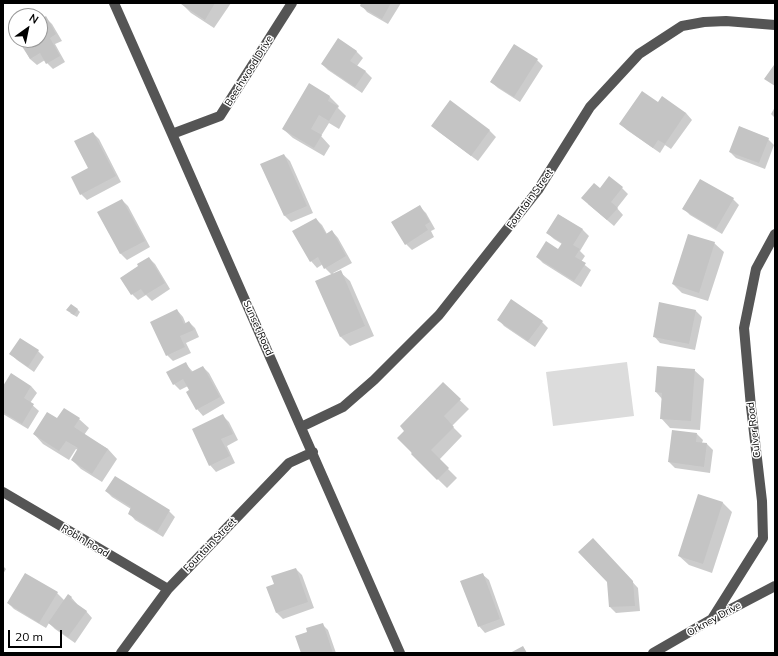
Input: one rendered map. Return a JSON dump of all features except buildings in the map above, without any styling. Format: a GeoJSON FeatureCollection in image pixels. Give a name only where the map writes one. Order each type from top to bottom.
{"type":"FeatureCollection","features":[{"type":"Feature","properties":{"kind":"street","name":"Sunset Road"},"geometry":{"type":"LineString","coordinates":[[114,3],[302,427],[400,653]]}},
{"type":"Feature","properties":{"kind":"street","name":"Beechwood Drive"},"geometry":{"type":"LineString","coordinates":[[172,134],[220,116],[292,3]]}},
{"type":"Feature","properties":{"kind":"street","name":"Fountain Street"},"geometry":{"type":"LineString","coordinates":[[302,427],[342,407],[374,380],[438,315],[538,190],[590,107],[639,54],[682,26],[704,22],[726,21],[775,25]]}},
{"type":"Feature","properties":{"kind":"street","name":"Culver Road"},"geometry":{"type":"LineString","coordinates":[[712,619],[763,538],[762,501],[751,407],[744,328],[756,269],[775,234]]}},
{"type":"Feature","properties":{"kind":"street","name":"Fountain Street"},"geometry":{"type":"LineString","coordinates":[[121,653],[168,589],[289,464],[313,452]]}},
{"type":"Feature","properties":{"kind":"street","name":"Robin Road"},"geometry":{"type":"LineString","coordinates":[[3,492],[168,589]]}},
{"type":"Feature","properties":{"kind":"street","name":"Orkney Drive"},"geometry":{"type":"LineString","coordinates":[[653,653],[712,619],[775,586]]}},
{"type":"Feature","properties":{"kind":"shaded area"},"geometry":{"type":"Polygon","coordinates":[[[627,362],[634,416],[553,426],[546,372],[627,362]]]}}]}
